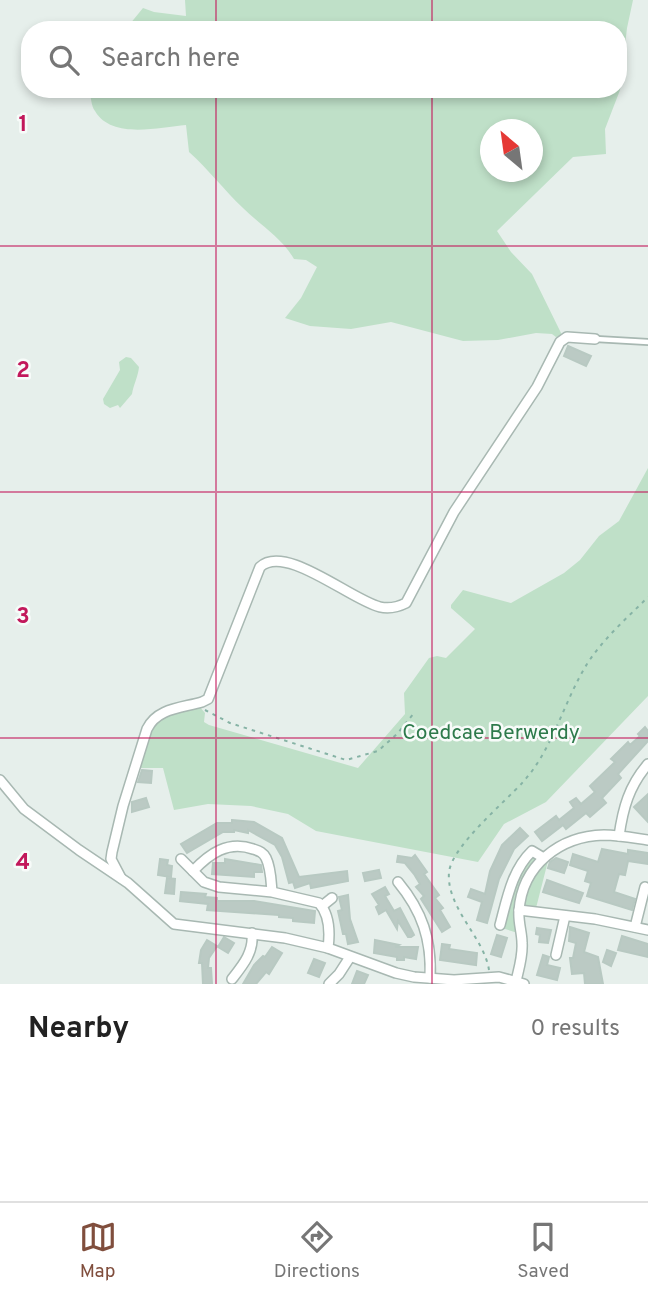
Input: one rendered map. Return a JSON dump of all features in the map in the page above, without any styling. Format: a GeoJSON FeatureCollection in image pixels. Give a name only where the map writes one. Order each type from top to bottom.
{"type":"FeatureCollection","features":[{"type":"Feature","properties":{"kind":"street"},"geometry":{"type":"LineString","coordinates":[[102,865],[110,863],[123,806],[152,719],[170,710],[208,699],[260,567],[265,562],[277,560],[301,568],[380,607],[391,608],[406,603],[454,512],[537,387],[560,342],[567,337],[595,339]]}},
{"type":"Feature","properties":{"kind":"street"},"geometry":{"type":"LineString","coordinates":[[619,836],[628,793],[648,764]]}},
{"type":"Feature","properties":{"kind":"street"},"geometry":{"type":"LineString","coordinates":[[0,780],[24,809],[121,878],[174,924],[285,938],[328,948],[397,973],[430,978],[467,981],[489,976],[520,983],[522,957],[519,910],[527,882],[542,857],[580,838],[619,836],[648,840]]}},
{"type":"Feature","properties":{"kind":"street"},"geometry":{"type":"LineString","coordinates":[[193,871],[216,851],[229,847],[246,847],[263,853],[266,858],[272,892]]}},
{"type":"Feature","properties":{"kind":"street"},"geometry":{"type":"LineString","coordinates":[[500,925],[510,888],[521,864],[532,851],[542,857]]}},
{"type":"Feature","properties":{"kind":"street"},"geometry":{"type":"LineString","coordinates":[[111,859],[121,878]]}},
{"type":"Feature","properties":{"kind":"street"},"geometry":{"type":"LineString","coordinates":[[181,859],[205,882],[219,887],[272,892],[313,901],[322,906],[328,926],[328,948]]}},
{"type":"Feature","properties":{"kind":"street"},"geometry":{"type":"LineString","coordinates":[[398,882],[416,907],[427,934],[430,947],[430,978]]}},
{"type":"Feature","properties":{"kind":"street"},"geometry":{"type":"LineString","coordinates":[[634,884],[647,888],[635,927]]}},
{"type":"Feature","properties":{"kind":"street"},"geometry":{"type":"LineString","coordinates":[[322,906],[332,898]]}},
{"type":"Feature","properties":{"kind":"street"},"geometry":{"type":"LineString","coordinates":[[519,910],[648,930]]}},
{"type":"Feature","properties":{"kind":"street"},"geometry":{"type":"LineString","coordinates":[[556,955],[565,916]]}},
{"type":"Feature","properties":{"kind":"street"},"geometry":{"type":"LineString","coordinates":[[228,963],[235,975],[252,948],[252,933]]}},
{"type":"Feature","properties":{"kind":"street"},"geometry":{"type":"LineString","coordinates":[[329,984],[350,957]]}},
{"type":"Feature","properties":{"kind":"lane"},"geometry":{"type":"LineString","coordinates":[[595,339],[648,342]]}},
{"type":"Feature","properties":{"kind":"path"},"geometry":{"type":"LineString","coordinates":[[489,976],[489,967],[455,901],[449,870],[469,837],[526,779],[544,750],[588,663],[614,631],[648,597]]}},
{"type":"Feature","properties":{"kind":"path"},"geometry":{"type":"LineString","coordinates":[[202,702],[206,712],[223,721],[346,760],[378,751],[397,734],[414,713]]}},
{"type":"Feature","properties":{"kind":"green space"},"geometry":{"type":"Polygon","coordinates":[[[185,0],[633,0],[627,28],[627,21],[132,21],[143,8],[186,16],[185,0]]]}},
{"type":"Feature","properties":{"kind":"green space"},"geometry":{"type":"Polygon","coordinates":[[[91,98],[617,98],[605,129],[606,154],[573,157],[497,231],[511,252],[532,274],[562,335],[556,337],[552,334],[536,333],[498,340],[463,341],[391,322],[351,329],[310,326],[285,318],[301,298],[317,267],[306,260],[294,259],[277,238],[243,208],[189,152],[186,125],[124,129],[103,120],[95,111],[91,98]]]}},
{"type":"Feature","properties":{"kind":"green space"},"geometry":{"type":"Polygon","coordinates":[[[126,357],[131,358],[139,367],[132,394],[120,408],[118,405],[110,408],[104,404],[103,399],[120,370],[119,362],[126,357]]]}},
{"type":"Feature","properties":{"kind":"green space","name":"Coedcae Berwerdy"},"geometry":{"type":"Polygon","coordinates":[[[648,468],[648,696],[546,802],[504,824],[478,862],[316,831],[288,814],[251,806],[208,804],[174,810],[163,768],[138,768],[150,730],[161,716],[199,706],[205,713],[204,722],[209,725],[358,768],[405,714],[404,693],[429,658],[446,658],[475,629],[451,608],[463,590],[511,603],[564,573],[580,560],[599,536],[619,521],[648,468]]]}},
{"type":"Feature","properties":{"kind":"green space"},"geometry":{"type":"Polygon","coordinates":[[[527,855],[542,857],[548,861],[535,912],[519,911],[521,934],[502,928],[510,888],[527,855]]]}},
{"type":"Feature","properties":{"kind":"building"},"geometry":{"type":"Polygon","coordinates":[[[568,346],[591,356],[586,366],[564,356],[568,346]]]}},
{"type":"Feature","properties":{"kind":"building"},"geometry":{"type":"Polygon","coordinates":[[[645,727],[648,741],[618,774],[621,778],[602,798],[606,803],[590,817],[586,813],[566,829],[563,825],[542,841],[535,832],[556,816],[559,820],[574,808],[570,802],[576,798],[581,804],[595,792],[590,786],[615,762],[611,759],[628,742],[630,745],[640,736],[638,734],[645,727]]]}},
{"type":"Feature","properties":{"kind":"building"},"geometry":{"type":"Polygon","coordinates":[[[142,770],[152,771],[151,783],[138,782],[142,770]]]}},
{"type":"Feature","properties":{"kind":"building"},"geometry":{"type":"Polygon","coordinates":[[[648,794],[648,822],[634,807],[648,794]]]}},
{"type":"Feature","properties":{"kind":"building"},"geometry":{"type":"Polygon","coordinates":[[[146,798],[149,807],[132,812],[132,802],[146,798]]]}},
{"type":"Feature","properties":{"kind":"building"},"geometry":{"type":"Polygon","coordinates":[[[232,820],[254,822],[282,838],[299,877],[347,871],[348,881],[311,888],[310,883],[295,888],[293,882],[289,883],[282,857],[275,845],[248,830],[248,833],[234,830],[223,832],[187,853],[181,844],[217,823],[232,823],[232,820]]]}},
{"type":"Feature","properties":{"kind":"building"},"geometry":{"type":"Polygon","coordinates":[[[520,828],[528,836],[514,849],[499,879],[487,923],[477,920],[482,902],[468,897],[471,889],[485,894],[490,871],[502,845],[520,828]]]}},
{"type":"Feature","properties":{"kind":"building"},"geometry":{"type":"Polygon","coordinates":[[[602,849],[628,854],[628,850],[648,853],[648,864],[628,861],[625,875],[619,874],[614,892],[635,899],[632,910],[587,896],[591,883],[585,881],[588,871],[570,865],[573,854],[598,862],[602,849]]]}},
{"type":"Feature","properties":{"kind":"building"},"geometry":{"type":"Polygon","coordinates":[[[415,855],[439,895],[435,898],[443,908],[440,910],[450,927],[442,932],[421,899],[424,896],[416,887],[420,884],[414,874],[405,863],[397,862],[398,856],[412,858],[415,855]]]}},
{"type":"Feature","properties":{"kind":"building"},"geometry":{"type":"Polygon","coordinates":[[[556,858],[568,862],[564,873],[548,868],[550,862],[556,858]]]}},
{"type":"Feature","properties":{"kind":"building"},"geometry":{"type":"Polygon","coordinates":[[[160,859],[168,860],[167,865],[172,866],[171,877],[158,875],[160,859]]]}},
{"type":"Feature","properties":{"kind":"building"},"geometry":{"type":"Polygon","coordinates":[[[225,859],[261,865],[262,872],[254,872],[254,877],[212,874],[213,863],[225,863],[225,859]]]}},
{"type":"Feature","properties":{"kind":"building"},"geometry":{"type":"Polygon","coordinates":[[[379,870],[381,878],[365,881],[363,873],[379,870]]]}},
{"type":"Feature","properties":{"kind":"building"},"geometry":{"type":"Polygon","coordinates":[[[167,878],[175,879],[174,894],[165,893],[167,878]]]}},
{"type":"Feature","properties":{"kind":"building"},"geometry":{"type":"Polygon","coordinates":[[[547,880],[583,893],[579,903],[543,892],[547,880]]]}},
{"type":"Feature","properties":{"kind":"building"},"geometry":{"type":"Polygon","coordinates":[[[385,887],[389,894],[385,896],[394,911],[400,908],[414,935],[411,937],[408,937],[398,921],[397,929],[386,910],[379,914],[376,907],[379,905],[372,894],[385,887]]]}},
{"type":"Feature","properties":{"kind":"building"},"geometry":{"type":"Polygon","coordinates":[[[181,892],[206,894],[205,897],[217,898],[217,901],[254,901],[315,911],[314,923],[293,921],[293,918],[279,915],[207,910],[208,904],[180,901],[181,892]]]}},
{"type":"Feature","properties":{"kind":"building"},"geometry":{"type":"Polygon","coordinates":[[[348,895],[350,919],[358,942],[348,944],[338,911],[342,910],[339,897],[348,895]]]}},
{"type":"Feature","properties":{"kind":"building"},"geometry":{"type":"Polygon","coordinates":[[[570,927],[589,933],[584,952],[598,957],[603,984],[585,984],[584,973],[572,974],[570,958],[573,958],[576,943],[569,941],[570,927]]]}},
{"type":"Feature","properties":{"kind":"building"},"geometry":{"type":"Polygon","coordinates":[[[537,928],[551,930],[548,943],[539,942],[537,928]]]}},
{"type":"Feature","properties":{"kind":"building"},"geometry":{"type":"Polygon","coordinates":[[[497,935],[507,938],[501,957],[491,954],[497,935]]]}},
{"type":"Feature","properties":{"kind":"building"},"geometry":{"type":"Polygon","coordinates":[[[622,936],[648,944],[648,957],[618,950],[622,936]]]}},
{"type":"Feature","properties":{"kind":"building"},"geometry":{"type":"Polygon","coordinates":[[[224,937],[234,943],[228,953],[218,947],[224,937]]]}},
{"type":"Feature","properties":{"kind":"building"},"geometry":{"type":"Polygon","coordinates":[[[207,940],[217,946],[209,958],[208,968],[211,968],[212,984],[203,984],[202,963],[199,963],[201,950],[207,940]]]}},
{"type":"Feature","properties":{"kind":"building"},"geometry":{"type":"Polygon","coordinates":[[[375,940],[399,945],[395,947],[418,947],[416,959],[404,957],[404,960],[397,960],[397,957],[374,953],[375,940]]]}},
{"type":"Feature","properties":{"kind":"building"},"geometry":{"type":"Polygon","coordinates":[[[442,944],[450,945],[449,949],[477,953],[476,965],[440,960],[442,944]]]}},
{"type":"Feature","properties":{"kind":"building"},"geometry":{"type":"Polygon","coordinates":[[[272,947],[282,953],[269,974],[266,972],[256,984],[243,984],[254,965],[265,957],[272,947]]]}},
{"type":"Feature","properties":{"kind":"building"},"geometry":{"type":"Polygon","coordinates":[[[607,950],[616,953],[611,966],[603,962],[607,950]]]}},
{"type":"Feature","properties":{"kind":"building"},"geometry":{"type":"Polygon","coordinates":[[[543,955],[549,957],[547,965],[560,968],[557,980],[537,975],[543,955]]]}},
{"type":"Feature","properties":{"kind":"building"},"geometry":{"type":"Polygon","coordinates":[[[314,959],[325,963],[319,977],[308,973],[314,959]]]}},
{"type":"Feature","properties":{"kind":"building"},"geometry":{"type":"Polygon","coordinates":[[[357,971],[368,975],[364,984],[352,984],[357,971]]]}}]}
